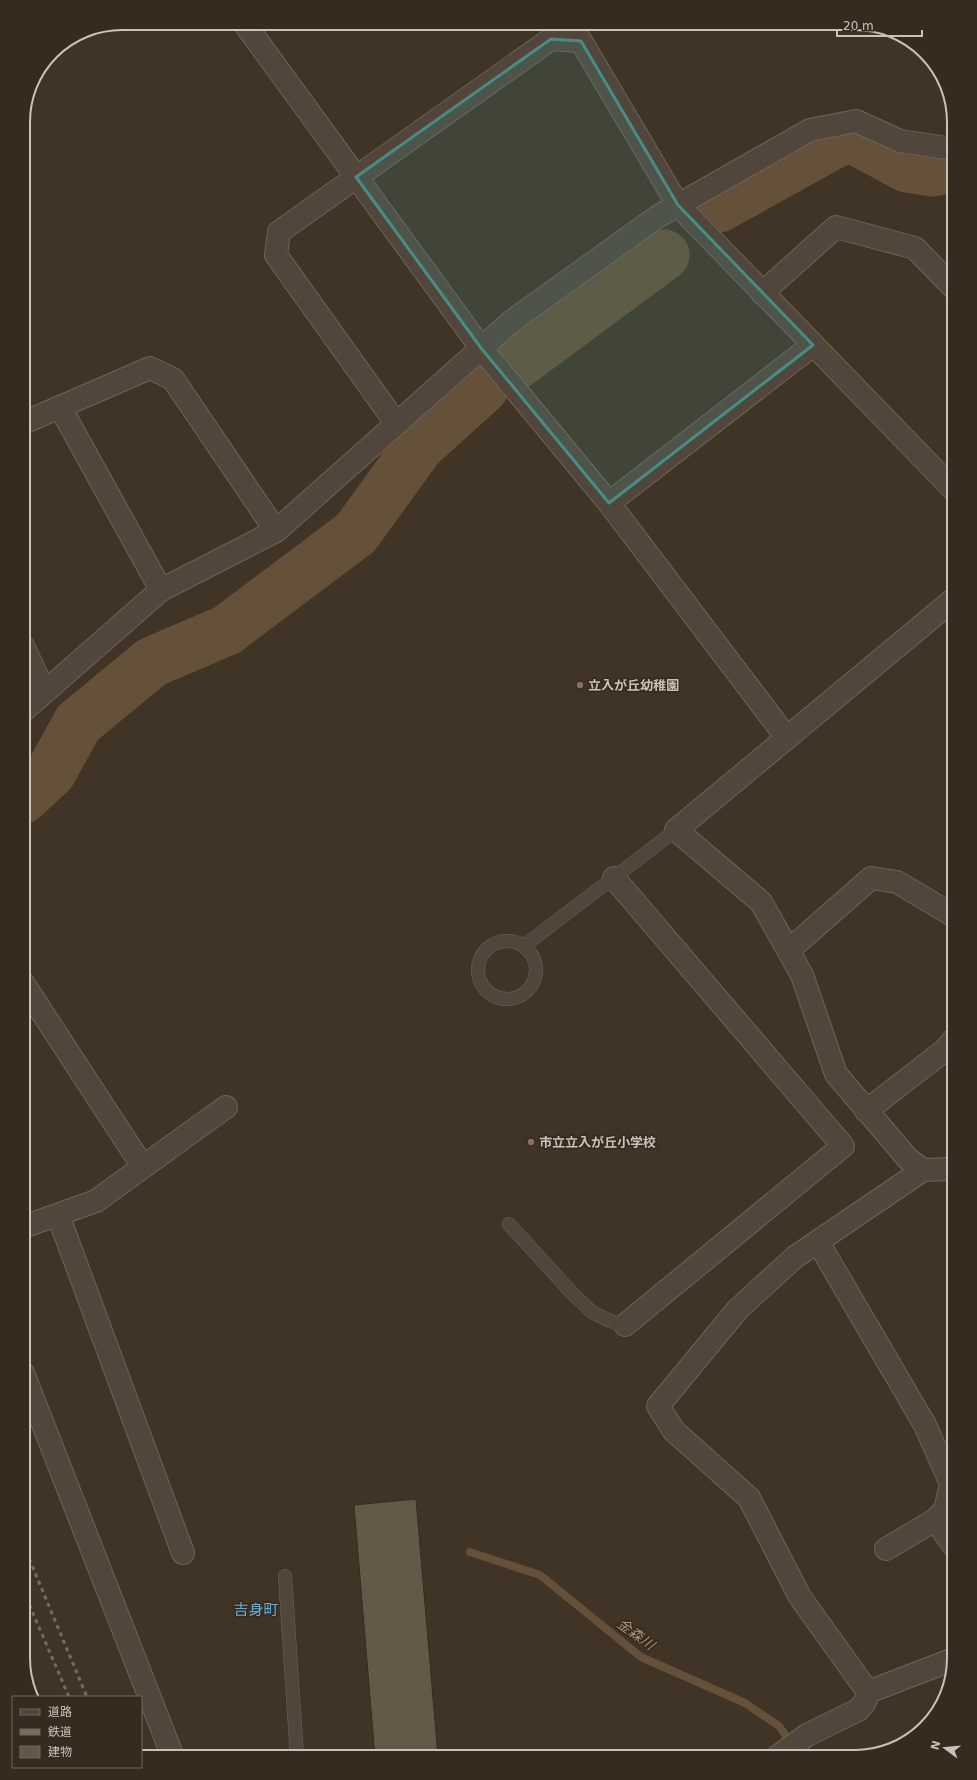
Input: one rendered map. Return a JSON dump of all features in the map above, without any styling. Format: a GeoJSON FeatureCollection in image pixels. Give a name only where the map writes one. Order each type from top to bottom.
{"type":"FeatureCollection","features":[{"type":"Feature","properties":{"kind":"street"},"geometry":{"type":"LineString","coordinates":[[249,30],[481,348],[609,503],[787,738]]}},
{"type":"Feature","properties":{"kind":"street"},"geometry":{"type":"LineString","coordinates":[[396,423],[276,255],[279,232],[551,39],[581,41],[678,205],[947,483]]}},
{"type":"Feature","properties":{"kind":"street"},"geometry":{"type":"LineString","coordinates":[[30,704],[44,690],[161,590],[276,531],[396,423],[518,317],[657,217],[810,130],[856,121],[900,141],[947,148]]}},
{"type":"Feature","properties":{"kind":"street"},"geometry":{"type":"LineString","coordinates":[[762,293],[836,227],[914,248],[947,281]]}},
{"type":"Feature","properties":{"kind":"street"},"geometry":{"type":"LineString","coordinates":[[609,503],[813,345]]}},
{"type":"Feature","properties":{"kind":"street"},"geometry":{"type":"LineString","coordinates":[[30,420],[150,368],[173,379],[276,531]]}},
{"type":"Feature","properties":{"kind":"street"},"geometry":{"type":"LineString","coordinates":[[60,407],[161,590]]}},
{"type":"Feature","properties":{"kind":"street"},"geometry":{"type":"LineString","coordinates":[[923,1170],[908,1159],[866,1112],[836,1074],[802,975],[761,902],[676,830],[947,605]]}},
{"type":"Feature","properties":{"kind":"street"},"geometry":{"type":"LineString","coordinates":[[30,661],[44,690]]}},
{"type":"Feature","properties":{"kind":"street"},"geometry":{"type":"LineString","coordinates":[[614,878],[843,1146],[625,1325]]}},
{"type":"Feature","properties":{"kind":"street"},"geometry":{"type":"LineString","coordinates":[[789,950],[871,878],[897,882],[947,912]]}},
{"type":"Feature","properties":{"kind":"street"},"geometry":{"type":"LineString","coordinates":[[30,994],[143,1167]]}},
{"type":"Feature","properties":{"kind":"street"},"geometry":{"type":"LineString","coordinates":[[866,1112],[947,1048]]}},
{"type":"Feature","properties":{"kind":"street"},"geometry":{"type":"LineString","coordinates":[[30,1225],[96,1201],[226,1107]]}},
{"type":"Feature","properties":{"kind":"street"},"geometry":{"type":"LineString","coordinates":[[868,1692],[800,1597],[749,1498],[674,1431],[658,1406],[738,1309],[795,1258],[923,1170],[947,1169]]}},
{"type":"Feature","properties":{"kind":"street"},"geometry":{"type":"LineString","coordinates":[[58,1215],[183,1553]]}},
{"type":"Feature","properties":{"kind":"street"},"geometry":{"type":"LineString","coordinates":[[818,1242],[925,1425],[947,1475]]}},
{"type":"Feature","properties":{"kind":"street"},"geometry":{"type":"LineString","coordinates":[[30,1391],[170,1750]]}},
{"type":"Feature","properties":{"kind":"street"},"geometry":{"type":"LineString","coordinates":[[886,1549],[935,1520],[945,1510],[947,1501]]}},
{"type":"Feature","properties":{"kind":"street"},"geometry":{"type":"LineString","coordinates":[[935,1520],[947,1536]]}},
{"type":"Feature","properties":{"kind":"street"},"geometry":{"type":"LineString","coordinates":[[868,1692],[947,1662]]}},
{"type":"Feature","properties":{"kind":"street"},"geometry":{"type":"LineString","coordinates":[[785,1750],[807,1735],[858,1710],[865,1702],[868,1692]]}},
{"type":"Feature","properties":{"kind":"lane"},"geometry":{"type":"LineString","coordinates":[[524,946],[676,830]]}},
{"type":"Feature","properties":{"kind":"lane"},"geometry":{"type":"LineString","coordinates":[[504,940],[515,941],[524,946],[530,952],[535,961],[535,979],[530,988],[524,994],[515,999],[506,1000],[488,994],[478,977],[477,967],[480,957],[486,949],[494,943],[504,940]]}},
{"type":"Feature","properties":{"kind":"lane"},"geometry":{"type":"LineString","coordinates":[[509,1224],[572,1293],[592,1312],[610,1321],[625,1325]]}},
{"type":"Feature","properties":{"kind":"lane"},"geometry":{"type":"LineString","coordinates":[[285,1576],[297,1750]]}},
{"type":"Feature","properties":{"kind":"highlighted area"},"geometry":{"type":"Polygon","coordinates":[[[551,39],[581,41],[678,205],[813,345],[609,503],[481,348],[356,177],[551,39]]]}},
{"type":"Feature","properties":{"kind":"building"},"geometry":{"type":"Polygon","coordinates":[[[416,1499],[437,1750],[374,1750],[354,1505],[416,1499]]]}},
{"type":"Feature","properties":{"kind":"waterway"},"geometry":{"type":"LineString","coordinates":[[719,207],[838,141],[855,139],[907,167],[933,171],[947,168]]}},
{"type":"Feature","properties":{"kind":"waterway"},"geometry":{"type":"LineString","coordinates":[[518,363],[664,255]]}},
{"type":"Feature","properties":{"kind":"waterway"},"geometry":{"type":"LineString","coordinates":[[30,792],[51,772],[78,723],[152,662],[227,630],[356,533],[419,446],[483,388]]}},
{"type":"Feature","properties":{"kind":"waterway","name":"金森川"},"geometry":{"type":"LineString","coordinates":[[470,1552],[540,1575],[641,1657],[745,1703],[779,1726],[796,1750]]}},
{"type":"Feature","properties":{"kind":"railway"},"geometry":{"type":"LineString","coordinates":[[30,1561],[87,1696]]}},
{"type":"Feature","properties":{"kind":"railway"},"geometry":{"type":"LineString","coordinates":[[30,1606],[69,1696]]}},
{"type":"Feature","properties":{"kind":"place","name":"立入が丘幼稚園"},"geometry":{"type":"Point","coordinates":[580,685]}},
{"type":"Feature","properties":{"kind":"place","name":"市立立入が丘小学校"},"geometry":{"type":"Point","coordinates":[531,1142]}},
{"type":"Feature","properties":{"kind":"district","name":"吉身町"},"geometry":{"type":"Point","coordinates":[256,1610]}}]}
